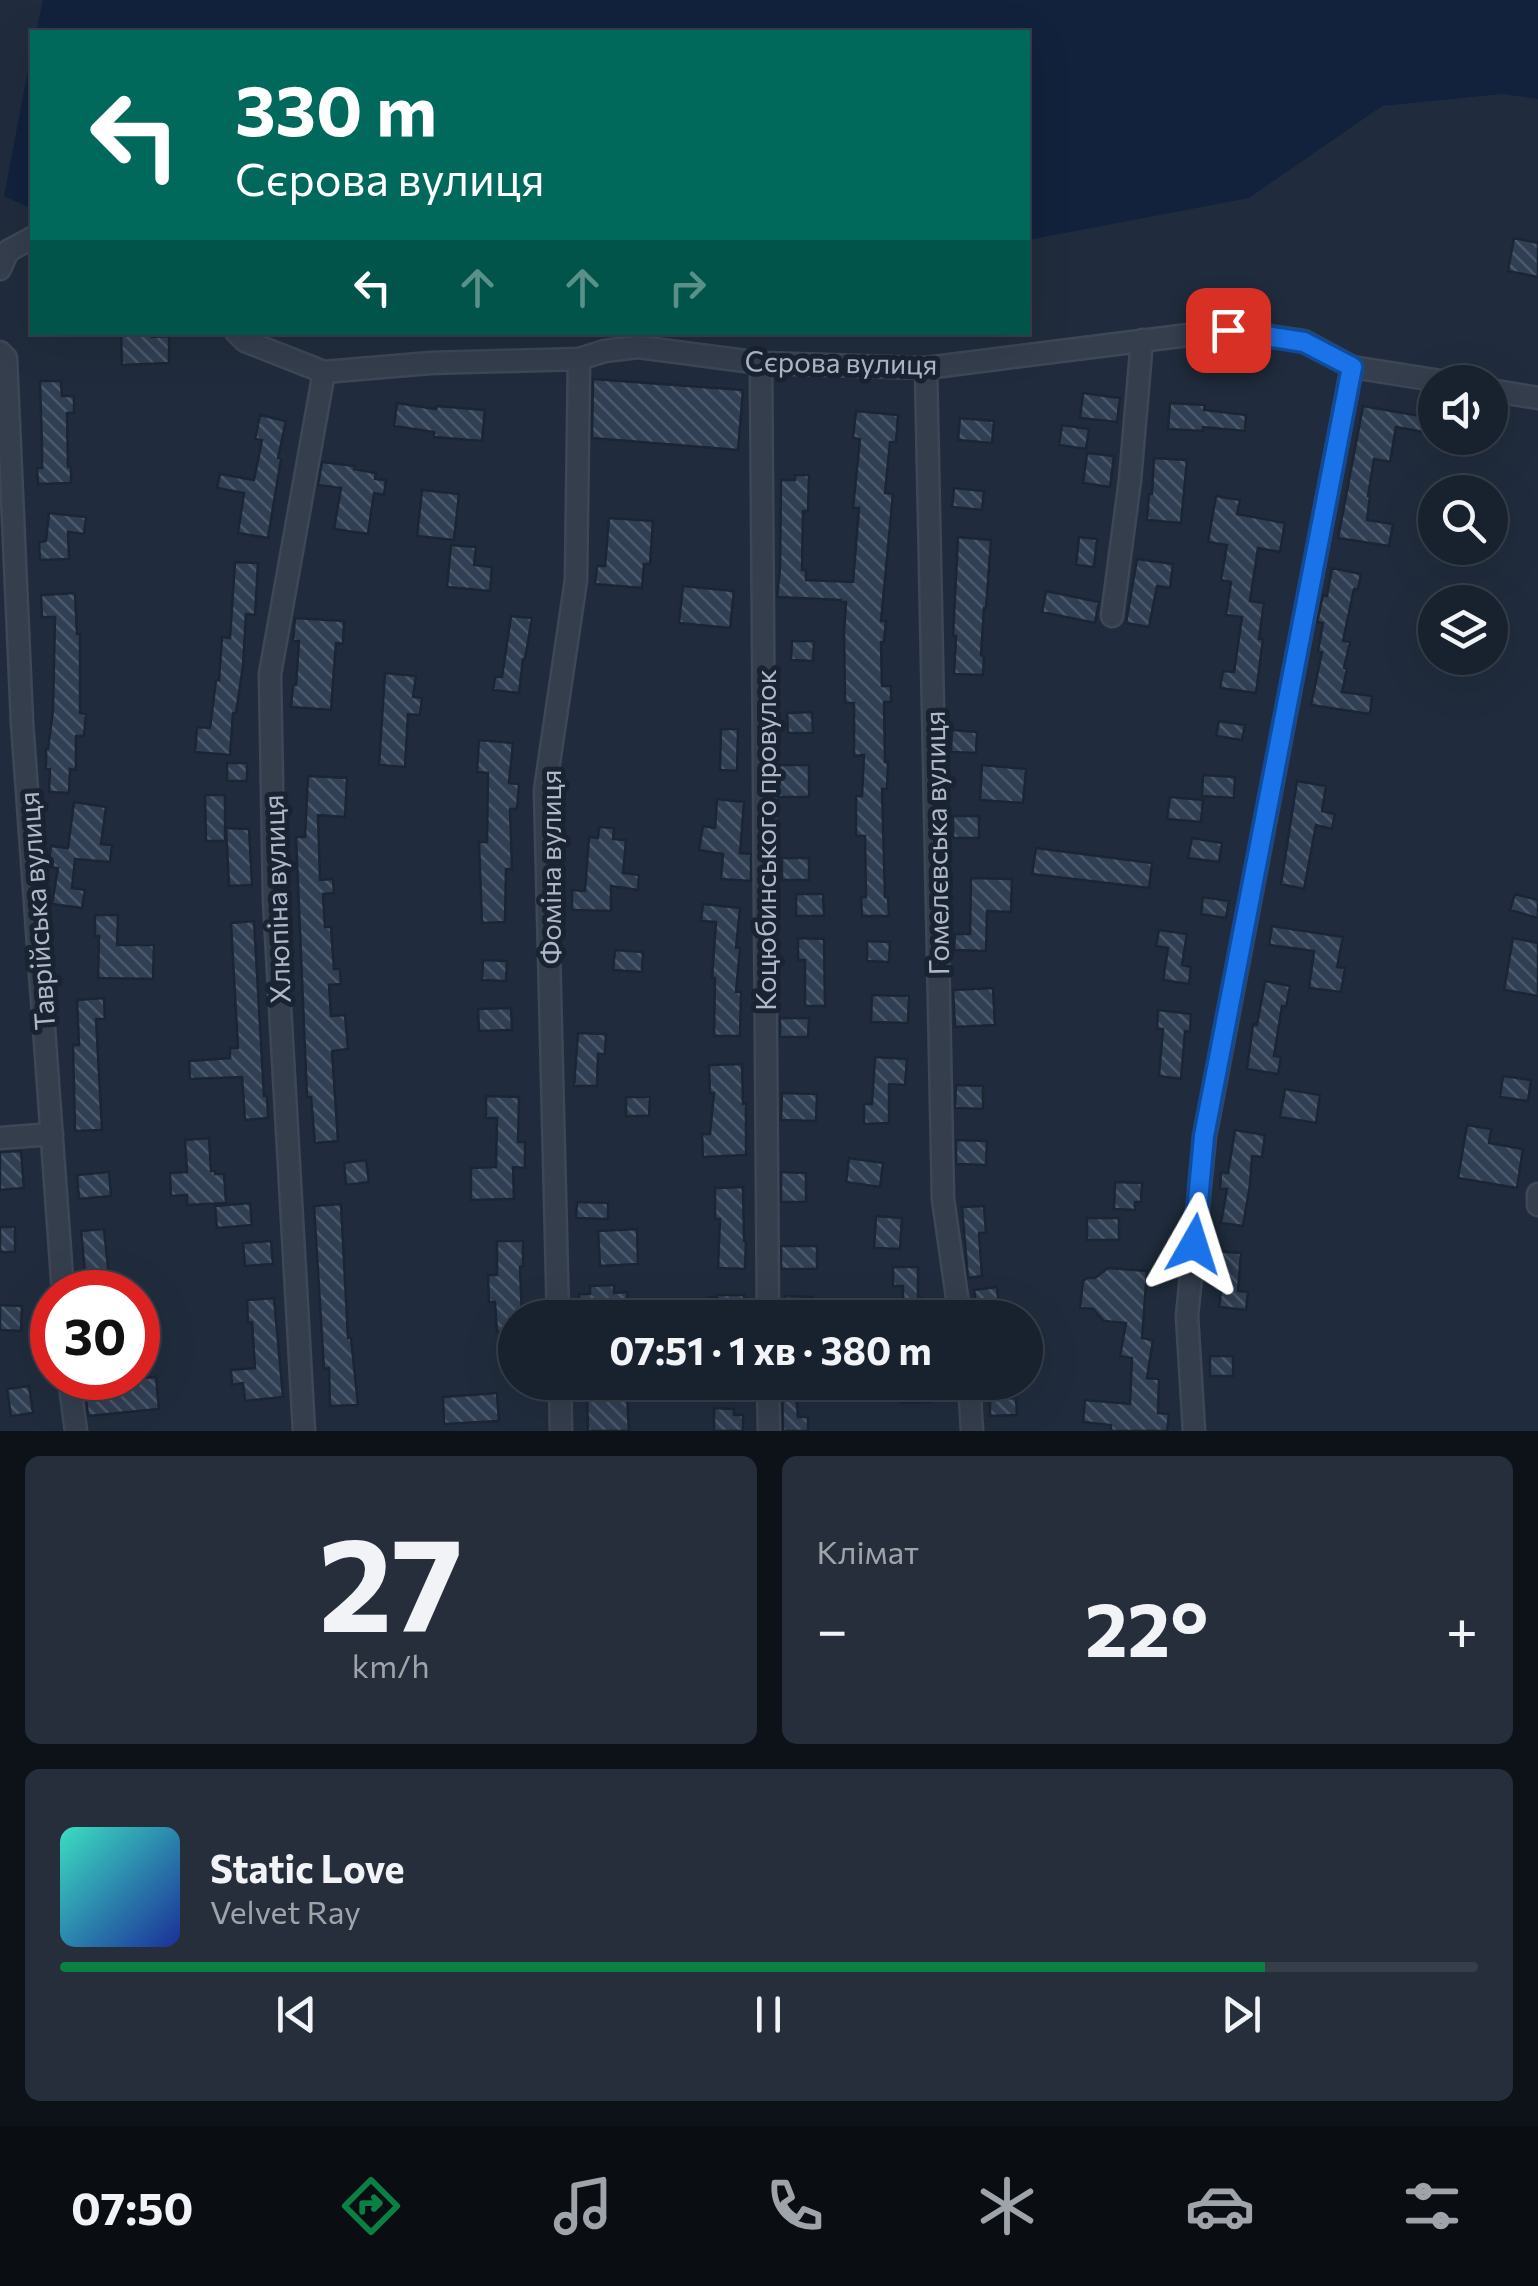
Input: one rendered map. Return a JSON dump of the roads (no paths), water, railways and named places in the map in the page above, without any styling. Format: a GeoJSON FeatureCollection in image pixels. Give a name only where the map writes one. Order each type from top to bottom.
{"type":"FeatureCollection","features":[{"type":"Feature","properties":{"kind":"street"},"geometry":{"type":"LineString","coordinates":[[0,269],[8,251],[30,239]]}},
{"type":"Feature","properties":{"kind":"street","name":"Сєрова вулиця"},"geometry":{"type":"LineString","coordinates":[[239,335],[245,341],[324,372],[430,363],[578,359],[638,347],[761,363],[926,368],[1228,330],[1304,342],[1352,367],[1418,377]]}},
{"type":"Feature","properties":{"kind":"street"},"geometry":{"type":"LineString","coordinates":[[1112,616],[1130,480],[1142,340]]}},
{"type":"Feature","properties":{"kind":"street","name":"Таврійська вулиця"},"geometry":{"type":"LineString","coordinates":[[0,352],[6,358],[22,722],[61,1270]]}},
{"type":"Feature","properties":{"kind":"street","name":"Фоміна вулиця"},"geometry":{"type":"LineString","coordinates":[[558,1300],[546,790],[576,580],[578,359]]}},
{"type":"Feature","properties":{"kind":"street","name":"Коцюбинського провулок"},"geometry":{"type":"LineString","coordinates":[[761,363],[768,1300]]}},
{"type":"Feature","properties":{"kind":"street"},"geometry":{"type":"LineString","coordinates":[[1194,1431],[1187,1316],[1204,1136],[1352,367]]}},
{"type":"Feature","properties":{"kind":"street","name":"Гомелєвська вулиця"},"geometry":{"type":"LineString","coordinates":[[926,368],[943,1199],[957,1300]]}},
{"type":"Feature","properties":{"kind":"street","name":"Хлюпіна вулиця"},"geometry":{"type":"LineString","coordinates":[[304,1431],[274,900],[270,674],[324,372]]}},
{"type":"Feature","properties":{"kind":"street"},"geometry":{"type":"LineString","coordinates":[[1508,393],[1538,398]]}},
{"type":"Feature","properties":{"kind":"street"},"geometry":{"type":"LineString","coordinates":[[0,1138],[52,1134]]}},
{"type":"Feature","properties":{"kind":"street"},"geometry":{"type":"LineString","coordinates":[[1538,1194],[1538,1204]]}},
{"type":"Feature","properties":{"kind":"street"},"geometry":{"type":"LineString","coordinates":[[72,1400],[76,1431]]}},
{"type":"Feature","properties":{"kind":"street"},"geometry":{"type":"LineString","coordinates":[[560,1400],[561,1431]]}},
{"type":"Feature","properties":{"kind":"street"},"geometry":{"type":"LineString","coordinates":[[768,1400],[768,1431]]}},
{"type":"Feature","properties":{"kind":"street"},"geometry":{"type":"LineString","coordinates":[[970,1400],[972,1431]]}},
{"type":"Feature","properties":{"kind":"water"},"geometry":{"type":"Polygon","coordinates":[[[43,0],[1538,0],[1538,99],[1502,94],[1382,106],[1249,198],[1030,240],[1030,30],[36,30],[43,0]]]}},
{"type":"Feature","properties":{"kind":"water"},"geometry":{"type":"Polygon","coordinates":[[[30,60],[30,208],[4,196],[30,60]]]}}]}
